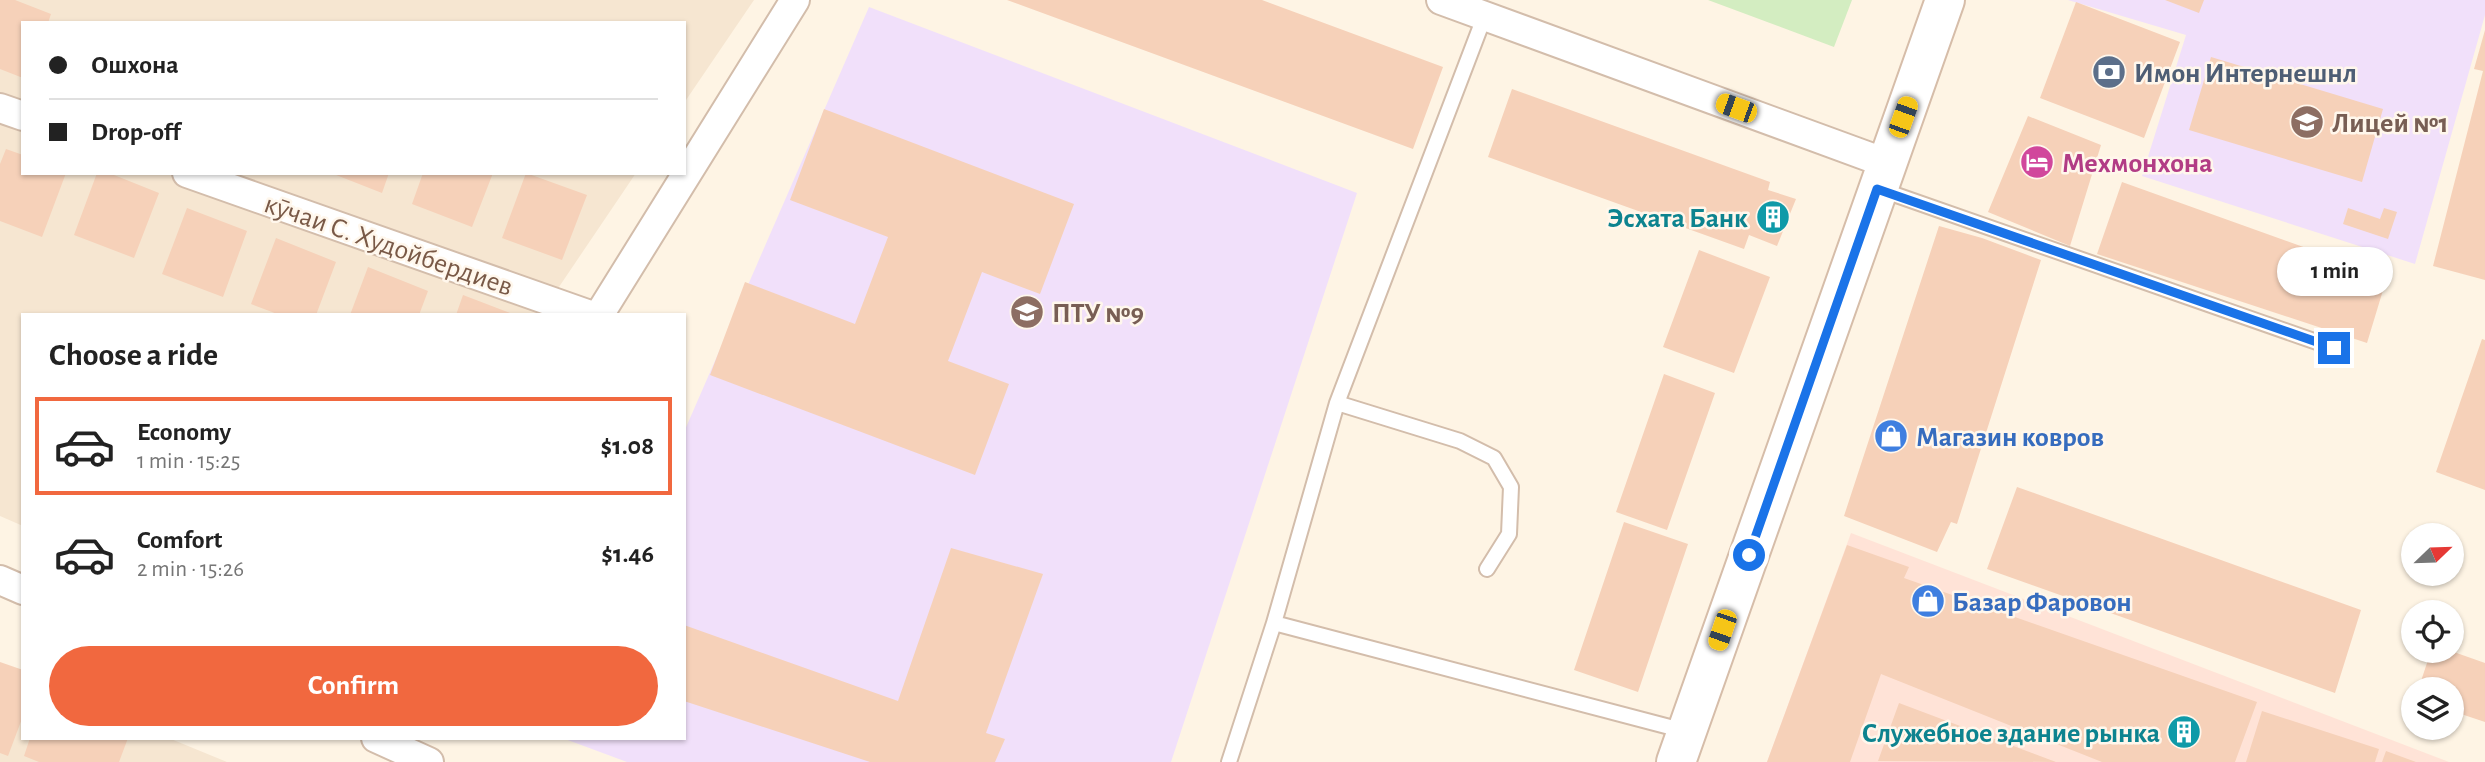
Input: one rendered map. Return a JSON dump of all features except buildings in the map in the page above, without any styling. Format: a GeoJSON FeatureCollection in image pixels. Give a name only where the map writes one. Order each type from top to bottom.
{"type":"FeatureCollection","features":[{"type":"Feature","properties":{"kind":"street"},"geometry":{"type":"LineString","coordinates":[[600,313],[795,0]]}},
{"type":"Feature","properties":{"kind":"street"},"geometry":{"type":"LineString","coordinates":[[1441,0],[1485,15],[1882,176]]}},
{"type":"Feature","properties":{"kind":"street"},"geometry":{"type":"LineString","coordinates":[[1681,747],[1945,0]]}},
{"type":"Feature","properties":{"kind":"street"},"geometry":{"type":"LineString","coordinates":[[0,108],[21,115]]}},
{"type":"Feature","properties":{"kind":"street","name":"кӯчаи С. Худойбердиев"},"geometry":{"type":"LineString","coordinates":[[193,175],[584,313]]}},
{"type":"Feature","properties":{"kind":"street"},"geometry":{"type":"LineString","coordinates":[[0,580],[21,589]]}},
{"type":"Feature","properties":{"kind":"street"},"geometry":{"type":"LineString","coordinates":[[380,740],[429,762]]}},
{"type":"Feature","properties":{"kind":"lane"},"geometry":{"type":"LineString","coordinates":[[1229,762],[1274,623],[1337,404],[1485,15]]}},
{"type":"Feature","properties":{"kind":"lane"},"geometry":{"type":"LineString","coordinates":[[1882,176],[2334,348]]}},
{"type":"Feature","properties":{"kind":"lane"},"geometry":{"type":"LineString","coordinates":[[1337,404],[1460,441],[1494,458],[1511,487],[1508,534],[1488,569]]}},
{"type":"Feature","properties":{"kind":"lane"},"geometry":{"type":"LineString","coordinates":[[1274,623],[1681,747]]}},
{"type":"Feature","properties":{"kind":"shaded area"},"geometry":{"type":"Polygon","coordinates":[[[0,0],[754,0],[686,100],[686,21],[21,21],[21,175],[635,175],[541,313],[21,313],[21,525],[0,516],[0,0]]]}},
{"type":"Feature","properties":{"kind":"shaded area","name":"Лицей №1"},"geometry":{"type":"Polygon","coordinates":[[[2068,0],[2485,0],[2485,15],[2415,264],[2142,176],[2186,35],[2068,0]]]}},
{"type":"Feature","properties":{"kind":"shaded area","name":"ПТУ №9"},"geometry":{"type":"Polygon","coordinates":[[[869,7],[1357,193],[1171,762],[627,762],[568,740],[686,740],[686,427],[869,7]]]}},
{"type":"Feature","properties":{"kind":"shaded area","name":"Базар Фаровон"},"geometry":{"type":"Polygon","coordinates":[[[1851,533],[2449,762],[1767,762],[1851,533]]]}},
{"type":"Feature","properties":{"kind":"shaded area"},"geometry":{"type":"Polygon","coordinates":[[[0,667],[21,675],[21,740],[173,740],[227,762],[0,762],[0,667]]]}},
{"type":"Feature","properties":{"kind":"green space"},"geometry":{"type":"Polygon","coordinates":[[[1708,0],[1852,0],[1834,47],[1708,0]]]}},
{"type":"Feature","properties":{"kind":"place","name":"Имон Интернешнл"},"geometry":{"type":"Point","coordinates":[2109,72]}},
{"type":"Feature","properties":{"kind":"place","name":"Лицей №1"},"geometry":{"type":"Point","coordinates":[2307,122]}},
{"type":"Feature","properties":{"kind":"place","name":"Мехмонхона"},"geometry":{"type":"Point","coordinates":[2037,162]}},
{"type":"Feature","properties":{"kind":"place","name":"Эсхата Банк"},"geometry":{"type":"Point","coordinates":[1773,217]}},
{"type":"Feature","properties":{"kind":"place","name":"ПТУ №9"},"geometry":{"type":"Point","coordinates":[1027,312]}},
{"type":"Feature","properties":{"kind":"place","name":"Магазин ковров"},"geometry":{"type":"Point","coordinates":[1891,436]}},
{"type":"Feature","properties":{"kind":"place","name":"Базар Фаровон"},"geometry":{"type":"Point","coordinates":[1928,601]}},
{"type":"Feature","properties":{"kind":"place","name":"Служебное здание рынка"},"geometry":{"type":"Point","coordinates":[2184,732]}},
{"type":"Feature","properties":{"kind":"route"},"geometry":{"type":"LineString","coordinates":[[1749,555],[1877,189],[2334,348]]}}]}
